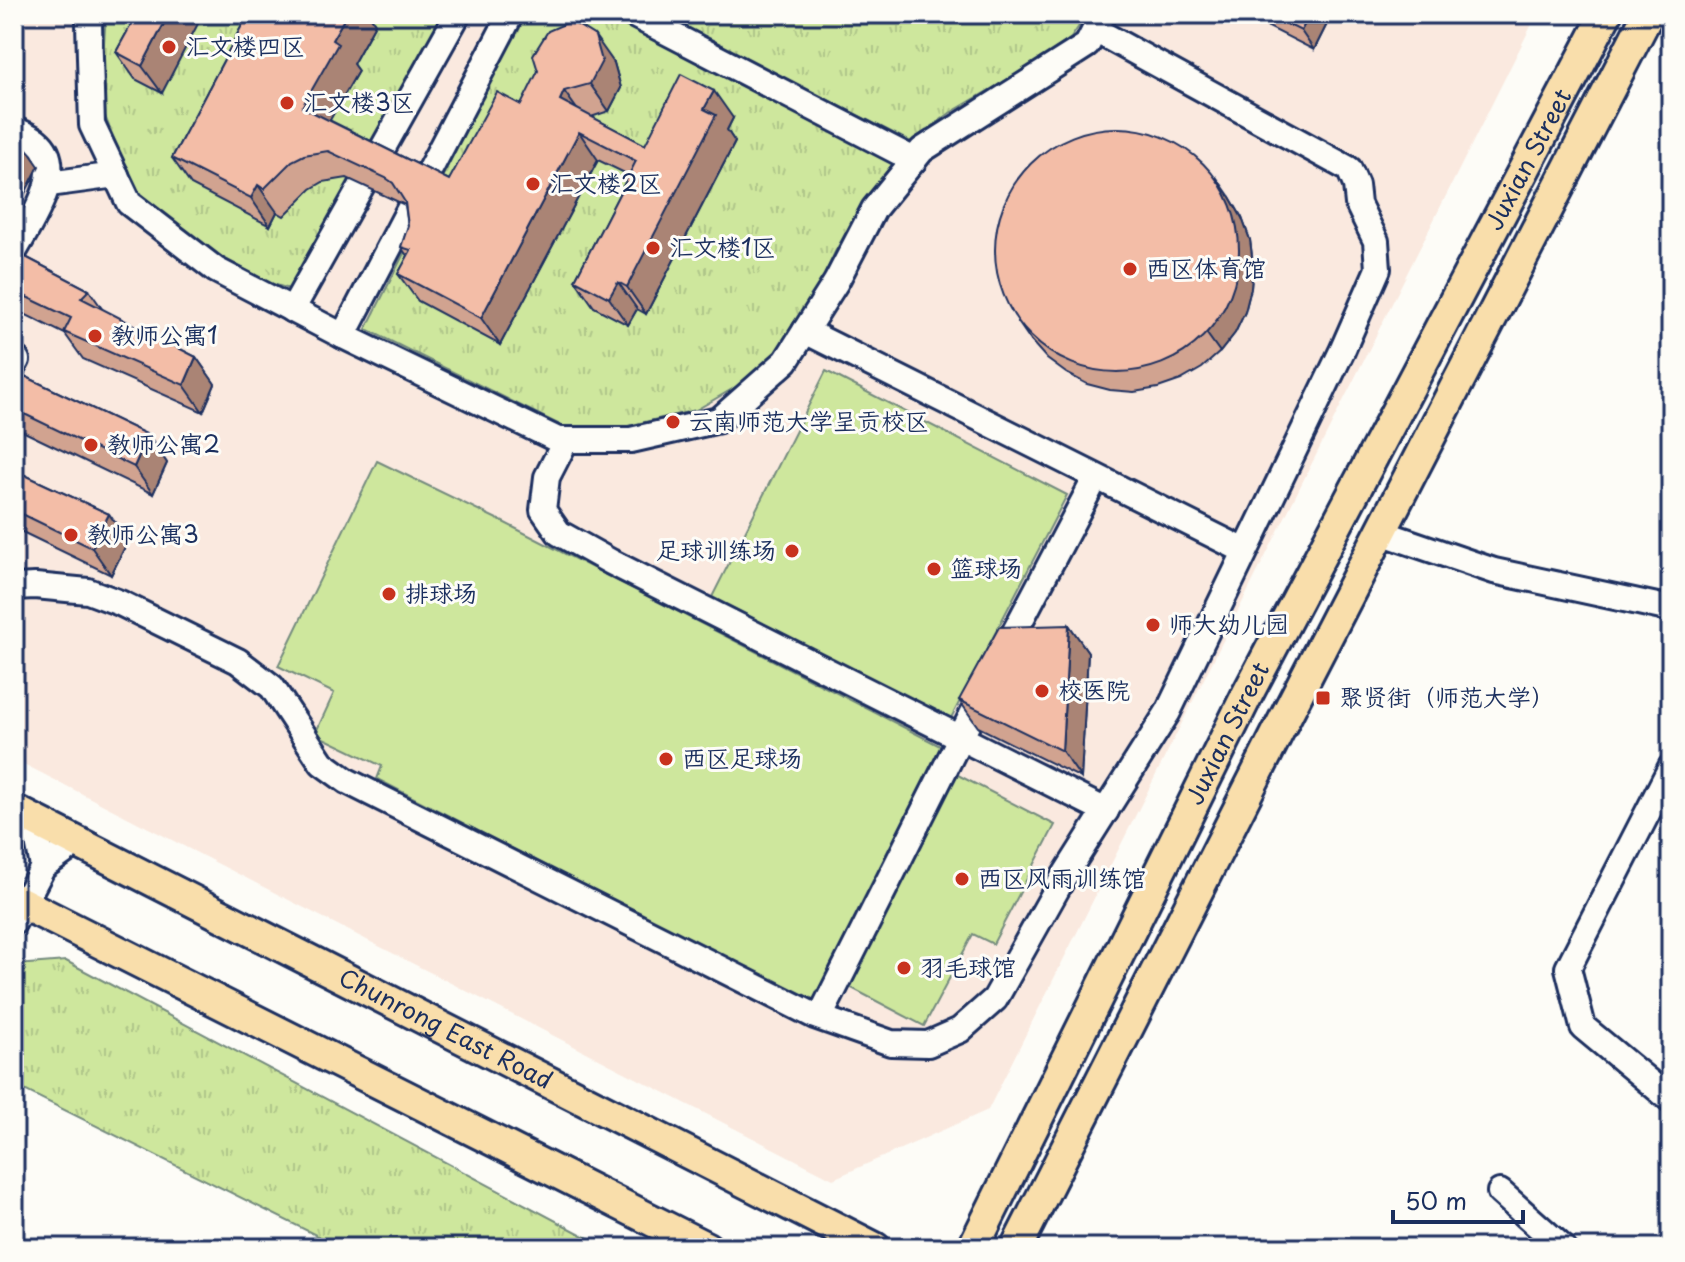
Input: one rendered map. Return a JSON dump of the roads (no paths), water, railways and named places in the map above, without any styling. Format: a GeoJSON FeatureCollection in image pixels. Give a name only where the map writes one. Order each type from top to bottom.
{"type":"FeatureCollection","features":[{"type":"Feature","properties":{"kind":"main road","name":"Juxian Street"},"geometry":{"type":"LineString","coordinates":[[973,1248],[1248,693],[1606,14]]}},
{"type":"Feature","properties":{"kind":"main road","name":"Juxian Street"},"geometry":{"type":"LineString","coordinates":[[1016,1248],[1380,532],[1648,14]]}},
{"type":"Feature","properties":{"kind":"main road","name":"Chunrong East Road"},"geometry":{"type":"LineString","coordinates":[[24,815],[875,1248]]}},
{"type":"Feature","properties":{"kind":"main road"},"geometry":{"type":"LineString","coordinates":[[17,909],[707,1248]]}},
{"type":"Feature","properties":{"kind":"street"},"geometry":{"type":"LineString","coordinates":[[14,587],[88,591],[120,603],[238,661],[272,687],[322,763],[347,781],[820,1017],[891,1043],[928,1044],[960,1030],[995,999],[1040,916],[1168,712],[1342,351],[1378,269],[1376,241],[1358,204],[1356,185],[1349,169],[1099,22],[1087,45],[922,150],[874,209],[836,282],[786,361],[719,420],[631,440],[558,440],[343,336],[216,270],[129,203],[92,125],[89,24],[92,14]]}},
{"type":"Feature","properties":{"kind":"street"},"geometry":{"type":"LineString","coordinates":[[292,310],[458,14]]}},
{"type":"Feature","properties":{"kind":"street"},"geometry":{"type":"LineString","coordinates":[[343,336],[511,14]]}},
{"type":"Feature","properties":{"kind":"street"},"geometry":{"type":"LineString","coordinates":[[632,14],[914,160]]}},
{"type":"Feature","properties":{"kind":"street"},"geometry":{"type":"LineString","coordinates":[[14,129],[37,141],[44,149],[49,168],[49,184],[14,252]]}},
{"type":"Feature","properties":{"kind":"street"},"geometry":{"type":"LineString","coordinates":[[49,184],[116,175]]}},
{"type":"Feature","properties":{"kind":"street"},"geometry":{"type":"LineString","coordinates":[[805,331],[1245,551]]}},
{"type":"Feature","properties":{"kind":"street"},"geometry":{"type":"LineString","coordinates":[[14,358],[17,360],[14,365]]}},
{"type":"Feature","properties":{"kind":"street"},"geometry":{"type":"LineString","coordinates":[[566,440],[547,477],[543,510],[559,533],[813,666],[1106,811]]}},
{"type":"Feature","properties":{"kind":"street"},"geometry":{"type":"LineString","coordinates":[[820,1017],[959,738],[1096,477]]}},
{"type":"Feature","properties":{"kind":"street"},"geometry":{"type":"LineString","coordinates":[[1380,532],[1494,571],[1671,609]]}},
{"type":"Feature","properties":{"kind":"street"},"geometry":{"type":"LineString","coordinates":[[1671,767],[1568,968],[1583,1027],[1671,1100]]}},
{"type":"Feature","properties":{"kind":"street"},"geometry":{"type":"LineString","coordinates":[[24,815],[43,867]]}},
{"type":"Feature","properties":{"kind":"street"},"geometry":{"type":"LineString","coordinates":[[17,909],[43,867],[78,842]]}},
{"type":"Feature","properties":{"kind":"street"},"geometry":{"type":"LineString","coordinates":[[1500,1192],[1563,1248]]}},
{"type":"Feature","properties":{"kind":"place","name":"汇文楼四区"},"geometry":{"type":"Point","coordinates":[169,47]}},
{"type":"Feature","properties":{"kind":"place","name":"汇文楼3区"},"geometry":{"type":"Point","coordinates":[287,103]}},
{"type":"Feature","properties":{"kind":"place","name":"汇文楼2区"},"geometry":{"type":"Point","coordinates":[533,184]}},
{"type":"Feature","properties":{"kind":"place","name":"汇文楼1区"},"geometry":{"type":"Point","coordinates":[653,248]}},
{"type":"Feature","properties":{"kind":"place","name":"西区体育馆"},"geometry":{"type":"Point","coordinates":[1130,269]}},
{"type":"Feature","properties":{"kind":"place","name":"教师公寓1"},"geometry":{"type":"Point","coordinates":[95,336]}},
{"type":"Feature","properties":{"kind":"place","name":"云南师范大学呈贡校区"},"geometry":{"type":"Point","coordinates":[673,422]}},
{"type":"Feature","properties":{"kind":"place","name":"教师公寓2"},"geometry":{"type":"Point","coordinates":[91,445]}},
{"type":"Feature","properties":{"kind":"place","name":"教师公寓3"},"geometry":{"type":"Point","coordinates":[71,535]}},
{"type":"Feature","properties":{"kind":"place","name":"足球训练场"},"geometry":{"type":"Point","coordinates":[792,551]}},
{"type":"Feature","properties":{"kind":"place","name":"篮球场"},"geometry":{"type":"Point","coordinates":[934,569]}},
{"type":"Feature","properties":{"kind":"place","name":"排球场"},"geometry":{"type":"Point","coordinates":[389,594]}},
{"type":"Feature","properties":{"kind":"place","name":"师大幼儿园"},"geometry":{"type":"Point","coordinates":[1153,625]}},
{"type":"Feature","properties":{"kind":"place","name":"校医院"},"geometry":{"type":"Point","coordinates":[1042,691]}},
{"type":"Feature","properties":{"kind":"place","name":"聚贤街（师范大学）"},"geometry":{"type":"Point","coordinates":[1323,698]}},
{"type":"Feature","properties":{"kind":"place","name":"西区足球场"},"geometry":{"type":"Point","coordinates":[666,759]}},
{"type":"Feature","properties":{"kind":"place","name":"西区风雨训练馆"},"geometry":{"type":"Point","coordinates":[962,879]}},
{"type":"Feature","properties":{"kind":"place","name":"羽毛球馆"},"geometry":{"type":"Point","coordinates":[904,968]}}]}
